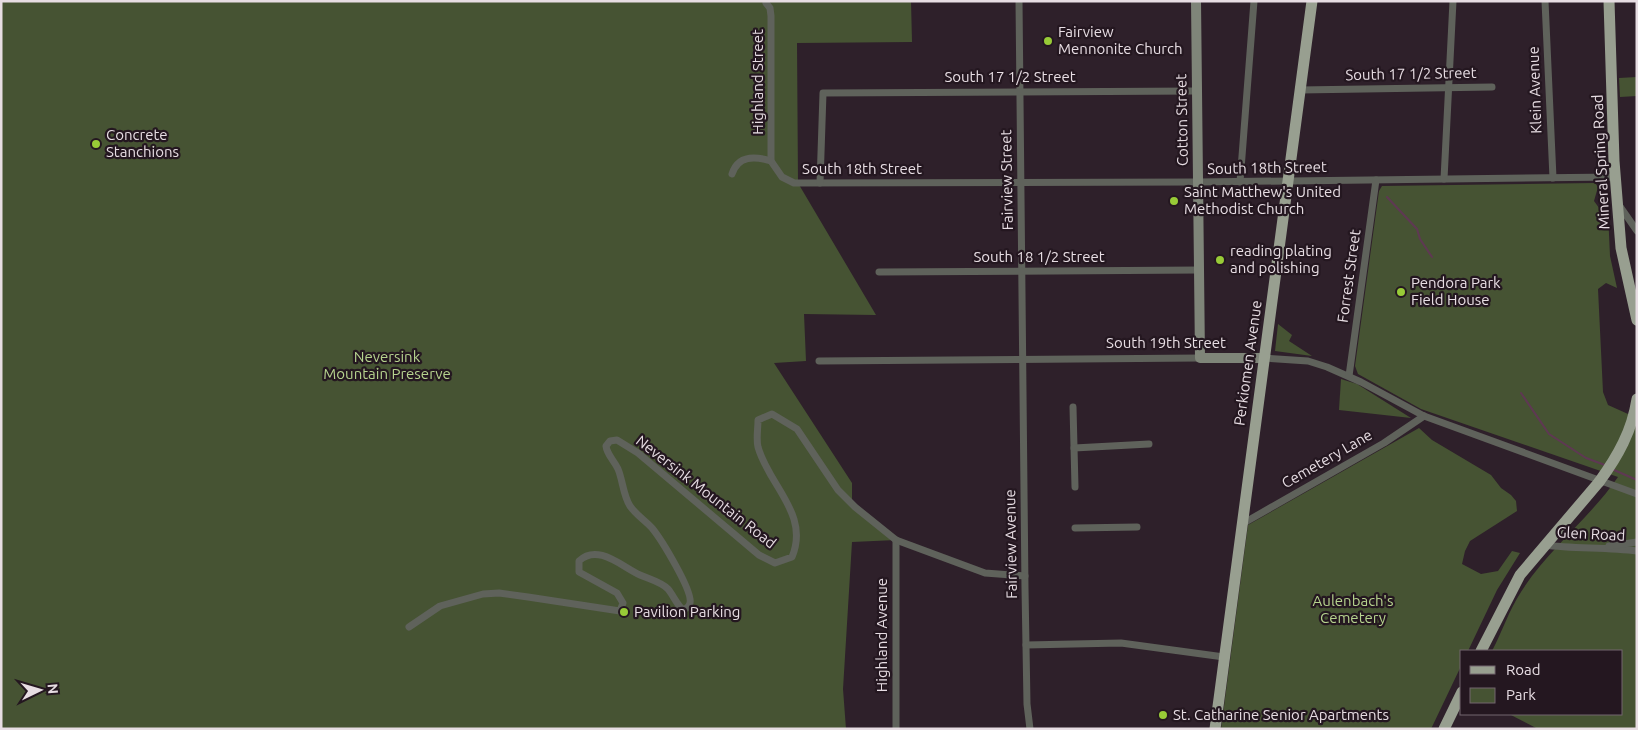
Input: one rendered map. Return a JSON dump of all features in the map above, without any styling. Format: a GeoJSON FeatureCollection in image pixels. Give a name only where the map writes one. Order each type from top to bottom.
{"type":"FeatureCollection","features":[{"type":"Feature","properties":{"kind":"main road","name":"Perkiomen Avenue"},"geometry":{"type":"LineString","coordinates":[[1215,729],[1312,1]]}},
{"type":"Feature","properties":{"kind":"main road","name":"Mineral Spring Road"},"geometry":{"type":"LineString","coordinates":[[1609,1],[1616,177],[1621,248],[1637,320]]}},
{"type":"Feature","properties":{"kind":"main road"},"geometry":{"type":"LineString","coordinates":[[1481,650],[1512,587],[1544,545],[1599,482],[1622,446],[1634,418],[1637,399]]}},
{"type":"Feature","properties":{"kind":"main road"},"geometry":{"type":"LineString","coordinates":[[1444,729],[1460,696]]}},
{"type":"Feature","properties":{"kind":"street","name":"Fairview Street"},"geometry":{"type":"LineString","coordinates":[[1020,1],[1023,359]]}},
{"type":"Feature","properties":{"kind":"street","name":"Cotton Street"},"geometry":{"type":"LineString","coordinates":[[1196,1],[1200,358]]}},
{"type":"Feature","properties":{"kind":"street"},"geometry":{"type":"LineString","coordinates":[[1240,182],[1254,1]]}},
{"type":"Feature","properties":{"kind":"street"},"geometry":{"type":"LineString","coordinates":[[1444,180],[1453,1]]}},
{"type":"Feature","properties":{"kind":"street","name":"Klein Avenue"},"geometry":{"type":"LineString","coordinates":[[1545,1],[1553,178]]}},
{"type":"Feature","properties":{"kind":"street","name":"Highland Street"},"geometry":{"type":"LineString","coordinates":[[766,3],[770,8],[772,24],[773,165]]}},
{"type":"Feature","properties":{"kind":"street","name":"South 17 1/2 Street"},"geometry":{"type":"LineString","coordinates":[[1300,90],[1492,87]]}},
{"type":"Feature","properties":{"kind":"street","name":"South 17 1/2 Street"},"geometry":{"type":"LineString","coordinates":[[820,183],[823,93],[1197,90]]}},
{"type":"Feature","properties":{"kind":"street","name":"Highland Street"},"geometry":{"type":"LineString","coordinates":[[732,174],[735,165],[746,159],[758,156],[773,165]]}},
{"type":"Feature","properties":{"kind":"street","name":"South 18th Street"},"geometry":{"type":"LineString","coordinates":[[773,165],[782,177],[794,183],[1240,182],[1616,177]]}},
{"type":"Feature","properties":{"kind":"street","name":"Forrest Street"},"geometry":{"type":"LineString","coordinates":[[1349,376],[1376,180]]}},
{"type":"Feature","properties":{"kind":"street"},"geometry":{"type":"LineString","coordinates":[[1618,202],[1637,231]]}},
{"type":"Feature","properties":{"kind":"street","name":"South 18 1/2 Street"},"geometry":{"type":"LineString","coordinates":[[879,272],[1199,270]]}},
{"type":"Feature","properties":{"kind":"street","name":"South 19th Street"},"geometry":{"type":"LineString","coordinates":[[819,361],[1200,358],[1264,358],[1308,361],[1349,376],[1424,416],[1637,494]]}},
{"type":"Feature","properties":{"kind":"street","name":"Fairview Avenue"},"geometry":{"type":"LineString","coordinates":[[1023,359],[1027,704],[1030,729]]}},
{"type":"Feature","properties":{"kind":"street"},"geometry":{"type":"LineString","coordinates":[[1073,407],[1075,487]]}},
{"type":"Feature","properties":{"kind":"street","name":"Neversink Mountain Road"},"geometry":{"type":"LineString","coordinates":[[409,627],[440,606],[459,600],[493,594],[528,597],[620,611],[623,603],[617,593],[579,572],[578,562],[586,557],[596,556],[614,559],[626,568],[668,589],[682,609],[689,606],[688,592],[666,547],[644,519],[634,512],[625,496],[618,468],[606,452],[606,446],[610,440],[617,440],[638,454],[759,555],[775,563],[792,557],[798,539],[795,521],[763,459],[757,442],[758,420],[772,414],[797,429],[838,490],[855,507],[896,540]]}},
{"type":"Feature","properties":{"kind":"street","name":"Cemetery Lane"},"geometry":{"type":"LineString","coordinates":[[1242,524],[1384,442],[1424,416]]}},
{"type":"Feature","properties":{"kind":"street"},"geometry":{"type":"LineString","coordinates":[[1074,448],[1149,444]]}},
{"type":"Feature","properties":{"kind":"street"},"geometry":{"type":"LineString","coordinates":[[1075,528],[1137,527]]}},
{"type":"Feature","properties":{"kind":"street"},"geometry":{"type":"LineString","coordinates":[[896,540],[986,573],[1025,576]]}},
{"type":"Feature","properties":{"kind":"street","name":"Highland Avenue"},"geometry":{"type":"LineString","coordinates":[[896,540],[896,729]]}},
{"type":"Feature","properties":{"kind":"street"},"geometry":{"type":"LineString","coordinates":[[1604,547],[1637,542]]}},
{"type":"Feature","properties":{"kind":"street","name":"Glen Road"},"geometry":{"type":"LineString","coordinates":[[1544,545],[1581,548],[1604,547],[1637,551]]}},
{"type":"Feature","properties":{"kind":"street"},"geometry":{"type":"LineString","coordinates":[[1026,645],[1121,643],[1224,657]]}},
{"type":"Feature","properties":{"kind":"green space","name":"Neversink Mountain Preserve"},"geometry":{"type":"Polygon","coordinates":[[[1,1],[911,1],[912,42],[797,43],[798,183],[876,315],[804,314],[806,361],[774,363],[852,483],[852,505],[896,540],[852,542],[843,689],[846,729],[1,729],[1,1]]]}},
{"type":"Feature","properties":{"kind":"green space"},"geometry":{"type":"Polygon","coordinates":[[[1637,77],[1637,96],[1620,97],[1619,78],[1637,77]]]}},
{"type":"Feature","properties":{"kind":"green space"},"geometry":{"type":"Polygon","coordinates":[[[1595,183],[1598,187],[1594,201],[1602,212],[1605,210],[1608,212],[1610,256],[1617,288],[1606,283],[1598,289],[1603,392],[1608,405],[1637,418],[1637,729],[1538,729],[1511,715],[1623,715],[1623,650],[1492,650],[1513,606],[1532,576],[1595,506],[1618,477],[1421,409],[1358,374],[1355,366],[1379,191],[1382,186],[1595,183]]]}},
{"type":"Feature","properties":{"kind":"green space"},"geometry":{"type":"Polygon","coordinates":[[[1278,324],[1292,335],[1289,341],[1312,356],[1275,351],[1278,324]]]}},
{"type":"Feature","properties":{"kind":"green space"},"geometry":{"type":"Polygon","coordinates":[[[1341,379],[1357,384],[1411,418],[1339,410],[1341,379]]]}},
{"type":"Feature","properties":{"kind":"green space","name":"Aulenbach's Cemetery"},"geometry":{"type":"Polygon","coordinates":[[[1419,428],[1432,440],[1491,475],[1501,488],[1511,495],[1516,501],[1517,511],[1470,541],[1462,564],[1481,574],[1498,571],[1512,551],[1520,553],[1497,590],[1468,650],[1460,650],[1460,668],[1431,729],[1221,729],[1248,525],[1419,428]]]}},
{"type":"Feature","properties":{"kind":"waterway"},"geometry":{"type":"LineString","coordinates":[[1387,197],[1417,229],[1420,239],[1432,257]]}},
{"type":"Feature","properties":{"kind":"waterway"},"geometry":{"type":"LineString","coordinates":[[1521,393],[1549,434],[1586,458],[1605,465]]}},
{"type":"Feature","properties":{"kind":"waterway"},"geometry":{"type":"LineString","coordinates":[[1614,470],[1637,480]]}},
{"type":"Feature","properties":{"kind":"place","name":"Fairview Mennonite Church"},"geometry":{"type":"Point","coordinates":[1048,41]}},
{"type":"Feature","properties":{"kind":"place","name":"Concrete Stanchions"},"geometry":{"type":"Point","coordinates":[96,144]}},
{"type":"Feature","properties":{"kind":"place","name":"Saint Matthew's United Methodist Church"},"geometry":{"type":"Point","coordinates":[1174,201]}},
{"type":"Feature","properties":{"kind":"place","name":"reading plating and polishing"},"geometry":{"type":"Point","coordinates":[1220,260]}},
{"type":"Feature","properties":{"kind":"place","name":"Pendora Park Field House"},"geometry":{"type":"Point","coordinates":[1401,292]}},
{"type":"Feature","properties":{"kind":"place","name":"Pavilion Parking"},"geometry":{"type":"Point","coordinates":[624,612]}},
{"type":"Feature","properties":{"kind":"place","name":"St. Catharine Senior Apartments"},"geometry":{"type":"Point","coordinates":[1163,715]}}]}
